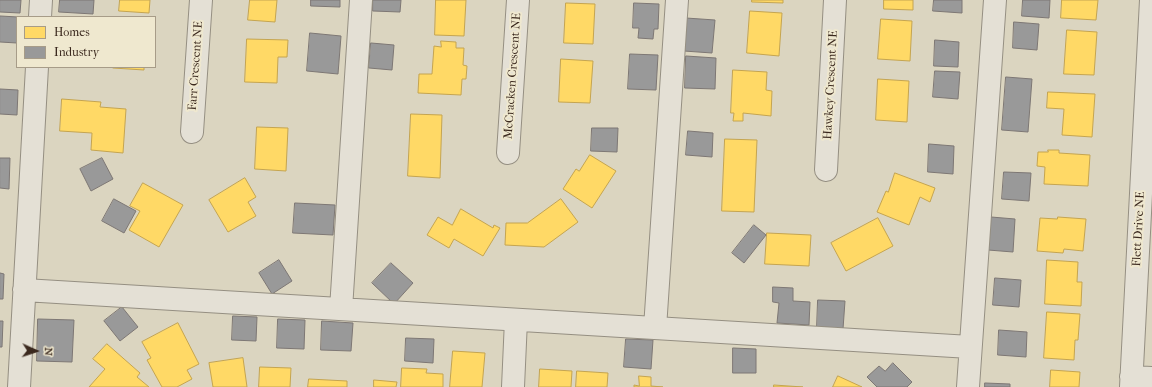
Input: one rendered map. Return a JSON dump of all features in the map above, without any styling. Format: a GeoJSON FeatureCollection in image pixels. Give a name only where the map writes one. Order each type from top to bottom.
{"type":"FeatureCollection","features":[{"type":"Feature","properties":{"kind":"street"},"geometry":{"type":"LineString","coordinates":[[40,16],[41,0]]}},
{"type":"Feature","properties":{"kind":"street","name":"Farr Crescent NE"},"geometry":{"type":"LineString","coordinates":[[192,132],[200,0]]}},
{"type":"Feature","properties":{"kind":"street"},"geometry":{"type":"LineString","coordinates":[[341,310],[361,0]]}},
{"type":"Feature","properties":{"kind":"street","name":"McCracken Crescent NE"},"geometry":{"type":"LineString","coordinates":[[508,153],[518,0]]}},
{"type":"Feature","properties":{"kind":"street"},"geometry":{"type":"LineString","coordinates":[[655,328],[677,0]]}},
{"type":"Feature","properties":{"kind":"street","name":"Hawkey Crescent NE"},"geometry":{"type":"LineString","coordinates":[[826,170],[835,0]]}},
{"type":"Feature","properties":{"kind":"street"},"geometry":{"type":"LineString","coordinates":[[968,387],[995,0]]}},
{"type":"Feature","properties":{"kind":"street","name":"Flett Drive NE"},"geometry":{"type":"LineString","coordinates":[[1138,381],[1151,0]]}},
{"type":"Feature","properties":{"kind":"street"},"geometry":{"type":"LineString","coordinates":[[19,387],[37,68]]}},
{"type":"Feature","properties":{"kind":"street"},"geometry":{"type":"LineString","coordinates":[[24,290],[970,347]]}},
{"type":"Feature","properties":{"kind":"street"},"geometry":{"type":"LineString","coordinates":[[512,387],[516,320]]}},
{"type":"Feature","properties":{"kind":"building: Homes"},"geometry":{"type":"Polygon","coordinates":[[[120,0],[150,0],[149,13],[119,11],[120,0]]]}},
{"type":"Feature","properties":{"kind":"building: Homes"},"geometry":{"type":"Polygon","coordinates":[[[250,0],[277,0],[275,22],[248,20],[250,0]]]}},
{"type":"Feature","properties":{"kind":"building: Homes"},"geometry":{"type":"Polygon","coordinates":[[[436,0],[466,0],[464,36],[435,35],[436,0]]]}},
{"type":"Feature","properties":{"kind":"building: Homes"},"geometry":{"type":"Polygon","coordinates":[[[752,0],[783,0],[783,3],[752,2],[752,0]]]}},
{"type":"Feature","properties":{"kind":"building: Homes"},"geometry":{"type":"Polygon","coordinates":[[[884,0],[913,0],[913,10],[884,9],[884,0]]]}},
{"type":"Feature","properties":{"kind":"building: Homes"},"geometry":{"type":"Polygon","coordinates":[[[1062,0],[1098,0],[1096,20],[1061,18],[1062,0]]]}},
{"type":"Feature","properties":{"kind":"building: Homes"},"geometry":{"type":"Polygon","coordinates":[[[566,3],[595,4],[593,44],[564,43],[566,3]]]}},
{"type":"Feature","properties":{"kind":"building: Homes"},"geometry":{"type":"Polygon","coordinates":[[[750,11],[782,13],[779,56],[747,53],[750,11]]]}},
{"type":"Feature","properties":{"kind":"building: Homes"},"geometry":{"type":"Polygon","coordinates":[[[881,19],[912,21],[910,61],[878,59],[881,19]]]}},
{"type":"Feature","properties":{"kind":"building: Homes"},"geometry":{"type":"Polygon","coordinates":[[[1067,30],[1097,32],[1094,75],[1064,74],[1067,30]]]}},
{"type":"Feature","properties":{"kind":"building: Homes"},"geometry":{"type":"Polygon","coordinates":[[[247,39],[288,40],[287,57],[278,57],[277,83],[245,82],[247,39]]]}},
{"type":"Feature","properties":{"kind":"building: Homes"},"geometry":{"type":"Polygon","coordinates":[[[441,41],[456,42],[456,48],[464,48],[463,65],[467,66],[466,79],[462,79],[461,95],[418,93],[419,74],[432,74],[434,46],[441,47],[441,41]]]}},
{"type":"Feature","properties":{"kind":"building: Homes"},"geometry":{"type":"Polygon","coordinates":[[[561,59],[593,61],[590,103],[559,102],[561,59]]]}},
{"type":"Feature","properties":{"kind":"building: Homes"},"geometry":{"type":"Polygon","coordinates":[[[113,68],[144,68],[144,70],[113,68]]]}},
{"type":"Feature","properties":{"kind":"building: Homes"},"geometry":{"type":"Polygon","coordinates":[[[733,70],[767,72],[766,90],[772,91],[771,116],[743,113],[743,121],[733,121],[734,113],[731,113],[733,70]]]}},
{"type":"Feature","properties":{"kind":"building: Homes"},"geometry":{"type":"Polygon","coordinates":[[[878,79],[909,81],[907,122],[876,120],[878,79]]]}},
{"type":"Feature","properties":{"kind":"building: Homes"},"geometry":{"type":"Polygon","coordinates":[[[1048,92],[1095,94],[1092,137],[1062,135],[1064,109],[1047,108],[1048,92]]]}},
{"type":"Feature","properties":{"kind":"building: Homes"},"geometry":{"type":"Polygon","coordinates":[[[62,99],[101,102],[100,107],[126,109],[123,153],[91,150],[92,133],[60,131],[62,99]]]}},
{"type":"Feature","properties":{"kind":"building: Homes"},"geometry":{"type":"Polygon","coordinates":[[[411,114],[442,115],[440,178],[408,176],[411,114]]]}},
{"type":"Feature","properties":{"kind":"building: Homes"},"geometry":{"type":"Polygon","coordinates":[[[257,127],[288,128],[286,171],[255,169],[257,127]]]}},
{"type":"Feature","properties":{"kind":"building: Homes"},"geometry":{"type":"Polygon","coordinates":[[[725,139],[757,140],[754,212],[722,211],[725,139]]]}},
{"type":"Feature","properties":{"kind":"building: Homes"},"geometry":{"type":"Polygon","coordinates":[[[1048,150],[1059,150],[1059,153],[1090,155],[1088,186],[1044,184],[1045,167],[1037,166],[1038,152],[1048,152],[1048,150]]]}},
{"type":"Feature","properties":{"kind":"building: Homes"},"geometry":{"type":"Polygon","coordinates":[[[590,155],[616,171],[592,208],[563,189],[576,169],[579,171],[590,155]]]}},
{"type":"Feature","properties":{"kind":"building: Homes"},"geometry":{"type":"Polygon","coordinates":[[[895,173],[935,188],[930,202],[920,197],[909,225],[877,212],[886,191],[888,192],[895,173]]]}},
{"type":"Feature","properties":{"kind":"building: Homes"},"geometry":{"type":"Polygon","coordinates":[[[245,178],[256,197],[248,202],[256,216],[228,232],[209,200],[245,178]]]}},
{"type":"Feature","properties":{"kind":"building: Homes"},"geometry":{"type":"Polygon","coordinates":[[[143,183],[183,205],[159,247],[129,230],[140,211],[130,206],[143,183]]]}},
{"type":"Feature","properties":{"kind":"building: Homes"},"geometry":{"type":"Polygon","coordinates":[[[561,199],[578,222],[544,247],[505,245],[506,223],[527,223],[561,199]]]}},
{"type":"Feature","properties":{"kind":"building: Homes"},"geometry":{"type":"Polygon","coordinates":[[[461,209],[493,228],[494,225],[500,228],[483,256],[454,239],[449,248],[427,235],[438,217],[452,225],[461,209]]]}},
{"type":"Feature","properties":{"kind":"building: Homes"},"geometry":{"type":"Polygon","coordinates":[[[1058,217],[1086,219],[1083,251],[1064,249],[1063,253],[1037,251],[1040,218],[1057,219],[1058,217]]]}},
{"type":"Feature","properties":{"kind":"building: Homes"},"geometry":{"type":"Polygon","coordinates":[[[878,218],[893,246],[846,271],[831,243],[878,218]]]}},
{"type":"Feature","properties":{"kind":"building: Homes"},"geometry":{"type":"Polygon","coordinates":[[[767,233],[811,235],[809,266],[765,264],[767,233]]]}},
{"type":"Feature","properties":{"kind":"building: Homes"},"geometry":{"type":"Polygon","coordinates":[[[1047,260],[1078,262],[1077,282],[1082,282],[1081,306],[1045,304],[1047,260]]]}},
{"type":"Feature","properties":{"kind":"building: Homes"},"geometry":{"type":"Polygon","coordinates":[[[1047,312],[1080,314],[1078,340],[1075,340],[1074,360],[1044,358],[1047,312]]]}},
{"type":"Feature","properties":{"kind":"building: Homes"},"geometry":{"type":"Polygon","coordinates":[[[178,323],[199,364],[187,370],[192,379],[177,387],[162,387],[147,360],[151,358],[142,342],[178,323]]]}},
{"type":"Feature","properties":{"kind":"building: Homes"},"geometry":{"type":"Polygon","coordinates":[[[107,344],[140,373],[137,377],[149,387],[89,387],[105,369],[93,359],[107,344]]]}},
{"type":"Feature","properties":{"kind":"building: Homes"},"geometry":{"type":"Polygon","coordinates":[[[453,351],[485,353],[482,387],[450,387],[453,351]]]}},
{"type":"Feature","properties":{"kind":"building: Homes"},"geometry":{"type":"Polygon","coordinates":[[[243,358],[247,387],[213,387],[209,363],[243,358]]]}},
{"type":"Feature","properties":{"kind":"building: Homes"},"geometry":{"type":"Polygon","coordinates":[[[260,367],[291,368],[290,387],[259,387],[260,367]]]}},
{"type":"Feature","properties":{"kind":"building: Homes"},"geometry":{"type":"Polygon","coordinates":[[[402,368],[427,369],[426,373],[443,374],[443,387],[401,387],[402,368]]]}},
{"type":"Feature","properties":{"kind":"building: Homes"},"geometry":{"type":"Polygon","coordinates":[[[540,369],[572,371],[571,387],[539,387],[540,369]]]}},
{"type":"Feature","properties":{"kind":"building: Homes"},"geometry":{"type":"Polygon","coordinates":[[[1051,370],[1080,372],[1079,387],[1050,387],[1051,370]]]}},
{"type":"Feature","properties":{"kind":"building: Homes"},"geometry":{"type":"Polygon","coordinates":[[[577,371],[608,373],[607,387],[576,387],[577,371]]]}},
{"type":"Feature","properties":{"kind":"building: Homes"},"geometry":{"type":"Polygon","coordinates":[[[639,376],[651,377],[651,386],[663,387],[634,387],[634,385],[639,386],[639,376]]]}},
{"type":"Feature","properties":{"kind":"building: Homes"},"geometry":{"type":"Polygon","coordinates":[[[838,376],[862,387],[833,387],[838,376]]]}},
{"type":"Feature","properties":{"kind":"building: Homes"},"geometry":{"type":"Polygon","coordinates":[[[309,379],[347,381],[347,387],[308,387],[309,379]]]}},
{"type":"Feature","properties":{"kind":"building: Homes"},"geometry":{"type":"Polygon","coordinates":[[[374,380],[397,382],[396,387],[374,387],[374,380]]]}},
{"type":"Feature","properties":{"kind":"building: Homes"},"geometry":{"type":"Polygon","coordinates":[[[774,385],[803,387],[774,387],[774,385]]]}},
{"type":"Feature","properties":{"kind":"building: Industry"},"geometry":{"type":"Polygon","coordinates":[[[0,0],[21,0],[20,13],[0,12],[0,0]]]}},
{"type":"Feature","properties":{"kind":"building: Industry"},"geometry":{"type":"Polygon","coordinates":[[[60,0],[94,0],[93,14],[59,12],[60,0]]]}},
{"type":"Feature","properties":{"kind":"building: Industry"},"geometry":{"type":"Polygon","coordinates":[[[311,0],[340,0],[340,7],[311,6],[311,0]]]}},
{"type":"Feature","properties":{"kind":"building: Industry"},"geometry":{"type":"Polygon","coordinates":[[[373,0],[401,0],[400,12],[373,11],[373,0]]]}},
{"type":"Feature","properties":{"kind":"building: Industry"},"geometry":{"type":"Polygon","coordinates":[[[934,0],[962,0],[962,13],[933,11],[934,0]]]}},
{"type":"Feature","properties":{"kind":"building: Industry"},"geometry":{"type":"Polygon","coordinates":[[[1023,0],[1050,0],[1049,18],[1022,16],[1023,0]]]}},
{"type":"Feature","properties":{"kind":"building: Industry"},"geometry":{"type":"Polygon","coordinates":[[[634,3],[659,4],[658,29],[654,29],[653,39],[638,38],[639,28],[633,28],[634,3]]]}},
{"type":"Feature","properties":{"kind":"building: Industry"},"geometry":{"type":"Polygon","coordinates":[[[0,16],[16,17],[16,43],[0,42],[0,16]]]}},
{"type":"Feature","properties":{"kind":"building: Industry"},"geometry":{"type":"Polygon","coordinates":[[[686,18],[715,20],[712,53],[684,51],[686,18]]]}},
{"type":"Feature","properties":{"kind":"building: Industry"},"geometry":{"type":"Polygon","coordinates":[[[1014,22],[1039,24],[1037,50],[1013,48],[1014,22]]]}},
{"type":"Feature","properties":{"kind":"building: Industry"},"geometry":{"type":"Polygon","coordinates":[[[310,33],[341,36],[338,74],[307,71],[310,33]]]}},
{"type":"Feature","properties":{"kind":"building: Industry"},"geometry":{"type":"Polygon","coordinates":[[[935,40],[959,42],[958,67],[934,66],[935,40]]]}},
{"type":"Feature","properties":{"kind":"building: Industry"},"geometry":{"type":"Polygon","coordinates":[[[371,43],[394,45],[392,70],[369,68],[371,43]]]}},
{"type":"Feature","properties":{"kind":"building: Industry"},"geometry":{"type":"Polygon","coordinates":[[[630,54],[658,55],[656,90],[628,89],[630,54]]]}},
{"type":"Feature","properties":{"kind":"building: Industry"},"geometry":{"type":"Polygon","coordinates":[[[686,56],[716,58],[715,89],[685,88],[686,56]]]}},
{"type":"Feature","properties":{"kind":"building: Industry"},"geometry":{"type":"Polygon","coordinates":[[[935,71],[960,72],[958,99],[933,97],[935,71]]]}},
{"type":"Feature","properties":{"kind":"building: Industry"},"geometry":{"type":"Polygon","coordinates":[[[1006,77],[1032,79],[1028,132],[1002,130],[1006,77]]]}},
{"type":"Feature","properties":{"kind":"building: Industry"},"geometry":{"type":"Polygon","coordinates":[[[0,89],[18,90],[17,115],[0,114],[0,89]]]}},
{"type":"Feature","properties":{"kind":"building: Industry"},"geometry":{"type":"Polygon","coordinates":[[[592,128],[618,128],[617,152],[591,151],[592,128]]]}},
{"type":"Feature","properties":{"kind":"building: Industry"},"geometry":{"type":"Polygon","coordinates":[[[688,131],[713,133],[712,157],[686,155],[688,131]]]}},
{"type":"Feature","properties":{"kind":"building: Industry"},"geometry":{"type":"Polygon","coordinates":[[[929,144],[954,146],[953,174],[928,172],[929,144]]]}},
{"type":"Feature","properties":{"kind":"building: Industry"},"geometry":{"type":"Polygon","coordinates":[[[0,158],[10,158],[9,189],[0,188],[0,158]]]}},
{"type":"Feature","properties":{"kind":"building: Industry"},"geometry":{"type":"Polygon","coordinates":[[[102,158],[113,179],[91,191],[80,169],[102,158]]]}},
{"type":"Feature","properties":{"kind":"building: Industry"},"geometry":{"type":"Polygon","coordinates":[[[1004,172],[1031,173],[1029,201],[1002,199],[1004,172]]]}},
{"type":"Feature","properties":{"kind":"building: Industry"},"geometry":{"type":"Polygon","coordinates":[[[114,199],[136,211],[124,233],[102,221],[114,199]]]}},
{"type":"Feature","properties":{"kind":"building: Industry"},"geometry":{"type":"Polygon","coordinates":[[[295,203],[335,205],[333,235],[293,233],[295,203]]]}},
{"type":"Feature","properties":{"kind":"building: Industry"},"geometry":{"type":"Polygon","coordinates":[[[991,217],[1015,219],[1013,252],[988,250],[991,217]]]}},
{"type":"Feature","properties":{"kind":"building: Industry"},"geometry":{"type":"Polygon","coordinates":[[[754,225],[766,235],[744,263],[732,253],[754,225]]]}},
{"type":"Feature","properties":{"kind":"building: Industry"},"geometry":{"type":"Polygon","coordinates":[[[279,260],[292,281],[272,294],[259,273],[279,260]]]}},
{"type":"Feature","properties":{"kind":"building: Industry"},"geometry":{"type":"Polygon","coordinates":[[[391,263],[413,283],[394,304],[372,283],[391,263]]]}},
{"type":"Feature","properties":{"kind":"building: Industry"},"geometry":{"type":"Polygon","coordinates":[[[0,273],[4,274],[3,299],[0,299],[0,273]]]}},
{"type":"Feature","properties":{"kind":"building: Industry"},"geometry":{"type":"Polygon","coordinates":[[[995,278],[1021,280],[1019,307],[993,305],[995,278]]]}},
{"type":"Feature","properties":{"kind":"building: Industry"},"geometry":{"type":"Polygon","coordinates":[[[773,287],[793,288],[793,301],[810,302],[809,325],[777,323],[779,303],[773,302],[773,287]]]}},
{"type":"Feature","properties":{"kind":"building: Industry"},"geometry":{"type":"Polygon","coordinates":[[[818,300],[845,301],[843,329],[817,327],[818,300]]]}},
{"type":"Feature","properties":{"kind":"building: Industry"},"geometry":{"type":"Polygon","coordinates":[[[122,307],[138,327],[120,341],[104,321],[122,307]]]}},
{"type":"Feature","properties":{"kind":"building: Industry"},"geometry":{"type":"Polygon","coordinates":[[[233,316],[257,317],[256,341],[232,340],[233,316]]]}},
{"type":"Feature","properties":{"kind":"building: Industry"},"geometry":{"type":"Polygon","coordinates":[[[38,319],[74,320],[72,362],[37,361],[38,319]]]}},
{"type":"Feature","properties":{"kind":"building: Industry"},"geometry":{"type":"Polygon","coordinates":[[[278,319],[305,320],[304,349],[277,348],[278,319]]]}},
{"type":"Feature","properties":{"kind":"building: Industry"},"geometry":{"type":"Polygon","coordinates":[[[0,321],[3,321],[2,347],[0,347],[0,321]]]}},
{"type":"Feature","properties":{"kind":"building: Industry"},"geometry":{"type":"Polygon","coordinates":[[[322,321],[353,323],[351,351],[321,350],[322,321]]]}},
{"type":"Feature","properties":{"kind":"building: Industry"},"geometry":{"type":"Polygon","coordinates":[[[999,330],[1027,332],[1026,357],[998,355],[999,330]]]}},
{"type":"Feature","properties":{"kind":"building: Industry"},"geometry":{"type":"Polygon","coordinates":[[[406,338],[434,339],[433,363],[405,361],[406,338]]]}},
{"type":"Feature","properties":{"kind":"building: Industry"},"geometry":{"type":"Polygon","coordinates":[[[626,339],[653,340],[651,369],[624,367],[626,339]]]}},
{"type":"Feature","properties":{"kind":"building: Industry"},"geometry":{"type":"Polygon","coordinates":[[[733,348],[756,349],[756,373],[733,373],[733,348]]]}},
{"type":"Feature","properties":{"kind":"building: Industry"},"geometry":{"type":"Polygon","coordinates":[[[893,363],[912,382],[907,387],[877,387],[867,377],[879,366],[885,371],[893,363]]]}},
{"type":"Feature","properties":{"kind":"building: Industry"},"geometry":{"type":"Polygon","coordinates":[[[985,383],[1010,384],[1010,387],[985,387],[985,383]]]}}]}
